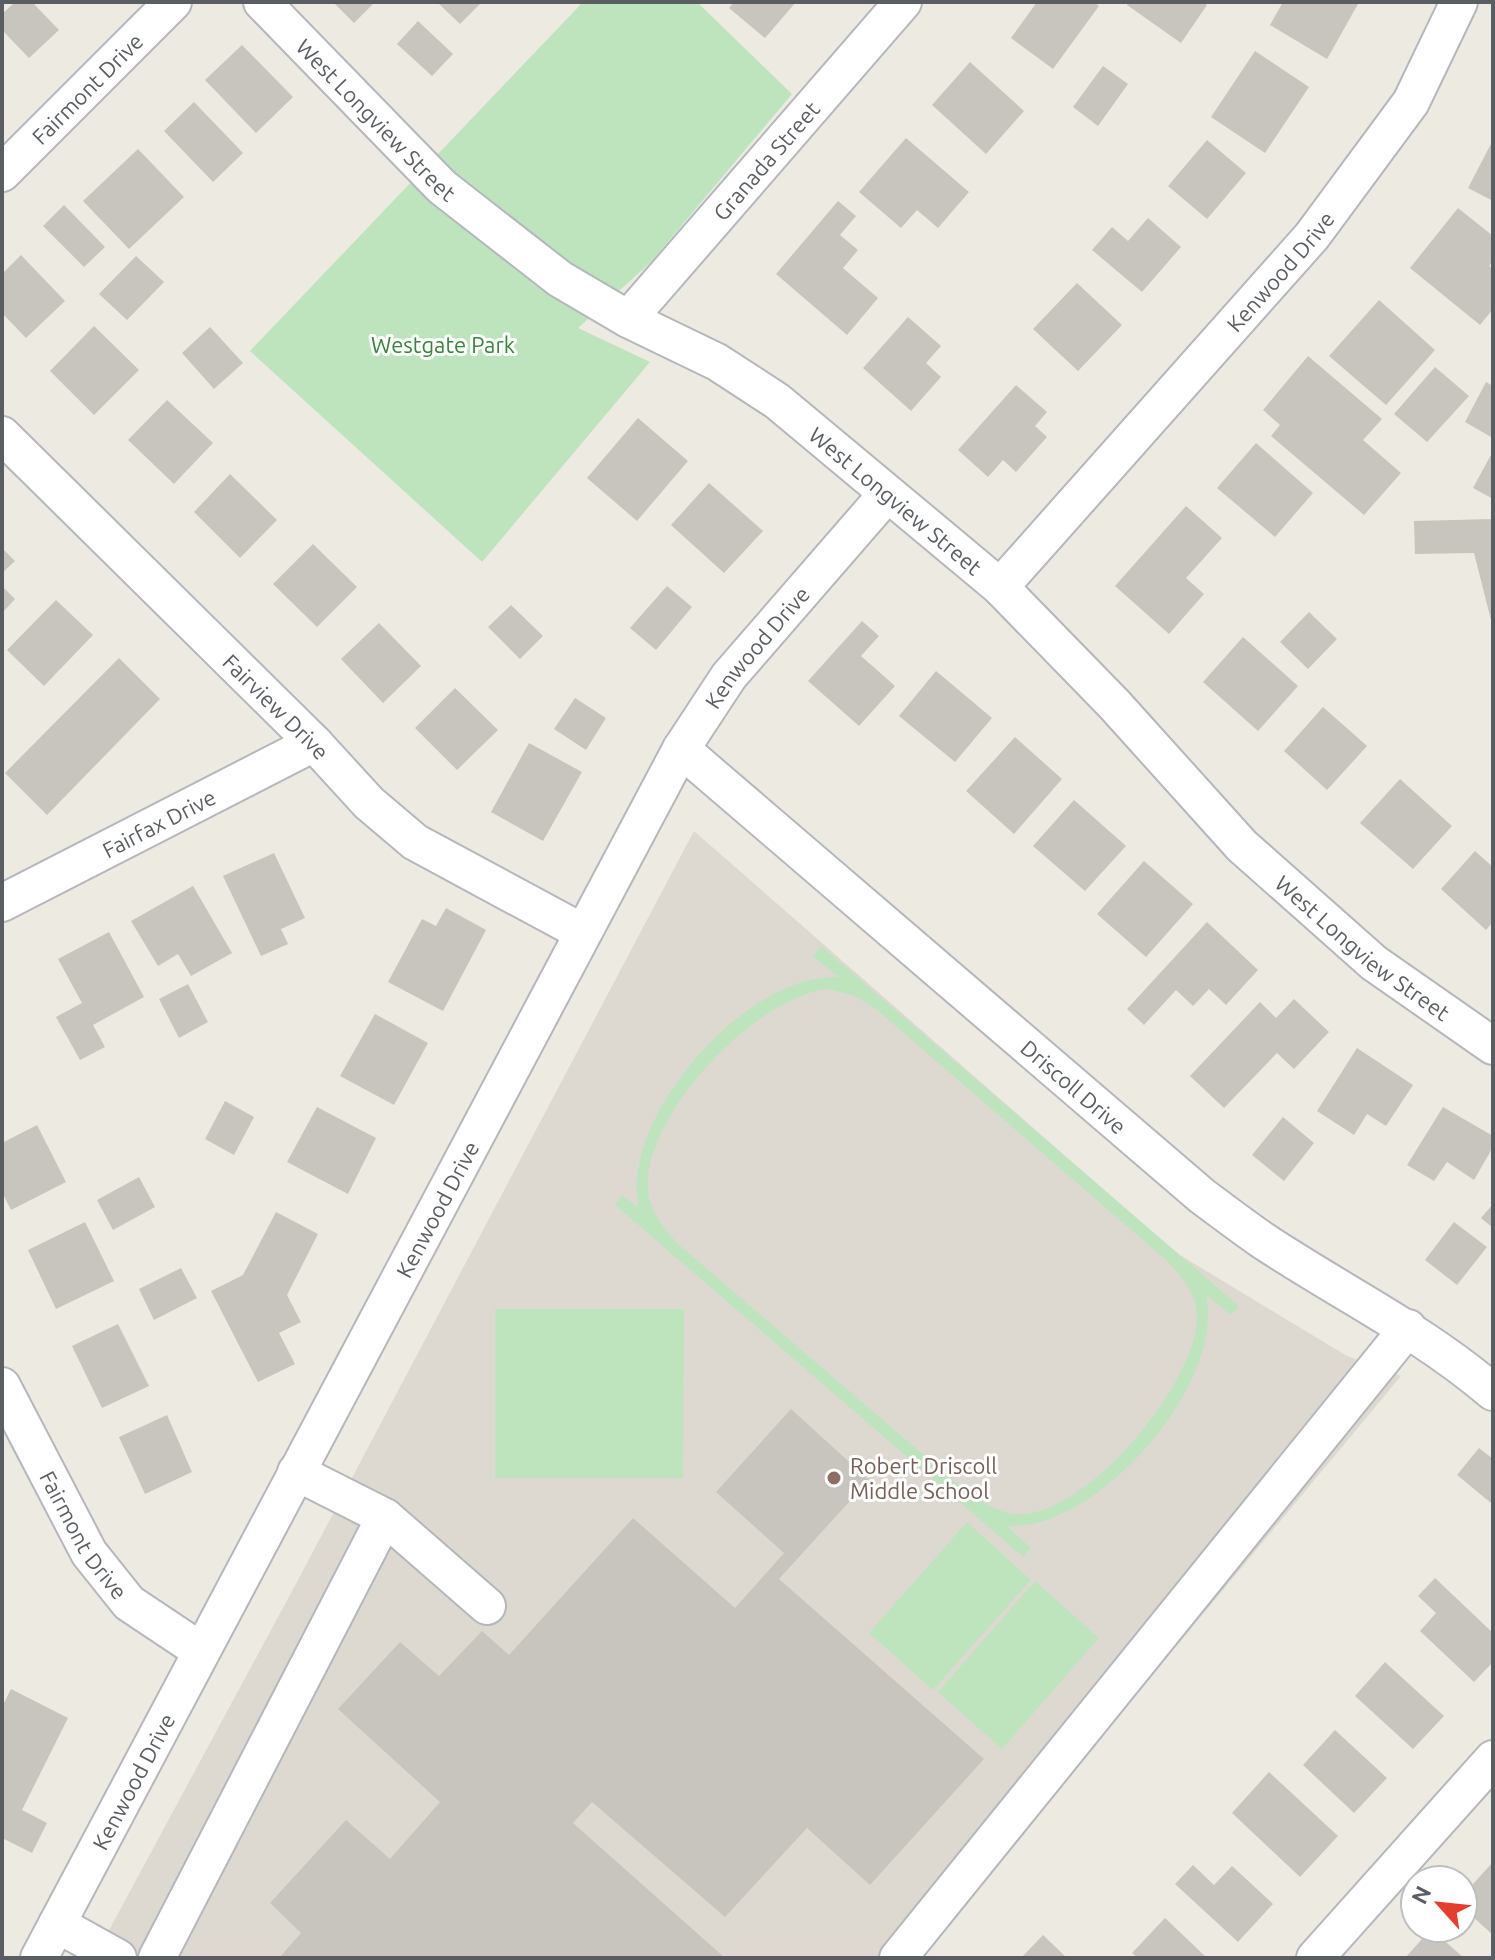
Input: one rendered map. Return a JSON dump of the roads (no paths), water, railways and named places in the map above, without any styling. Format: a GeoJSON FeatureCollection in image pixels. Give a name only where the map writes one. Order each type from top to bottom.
{"type":"FeatureCollection","features":[{"type":"Feature","properties":{"kind":"street","name":"Fairmont Drive"},"geometry":{"type":"LineString","coordinates":[[2,173],[173,2]]}},
{"type":"Feature","properties":{"kind":"street","name":"West Longview Street"},"geometry":{"type":"LineString","coordinates":[[262,2],[442,187],[560,279],[628,319],[717,362],[777,401],[1000,587],[1114,704],[1242,846],[1374,963],[1493,1046]]}},
{"type":"Feature","properties":{"kind":"street","name":"Granada Street"},"geometry":{"type":"LineString","coordinates":[[628,319],[903,2]]}},
{"type":"Feature","properties":{"kind":"street","name":"Kenwood Drive"},"geometry":{"type":"LineString","coordinates":[[1000,587],[1312,236],[1411,102],[1459,2]]}},
{"type":"Feature","properties":{"kind":"street","name":"Fairview Drive"},"geometry":{"type":"LineString","coordinates":[[2,435],[314,743],[369,803],[415,842],[582,932]]}},
{"type":"Feature","properties":{"kind":"street","name":"Kenwood Drive"},"geometry":{"type":"LineString","coordinates":[[39,1958],[681,749],[729,676],[887,494]]}},
{"type":"Feature","properties":{"kind":"street","name":"Fairfax Drive"},"geometry":{"type":"LineString","coordinates":[[2,903],[314,743]]}},
{"type":"Feature","properties":{"kind":"street","name":"Driscoll Drive"},"geometry":{"type":"LineString","coordinates":[[681,749],[1202,1196],[1262,1240],[1408,1328],[1455,1360],[1493,1392]]}},
{"type":"Feature","properties":{"kind":"street"},"geometry":{"type":"LineString","coordinates":[[898,1958],[1408,1328]]}},
{"type":"Feature","properties":{"kind":"street","name":"Fairmont Drive"},"geometry":{"type":"LineString","coordinates":[[2,1386],[89,1553],[129,1603],[201,1651]]}},
{"type":"Feature","properties":{"kind":"street"},"geometry":{"type":"LineString","coordinates":[[296,1472],[385,1517],[487,1606]]}},
{"type":"Feature","properties":{"kind":"street"},"geometry":{"type":"LineString","coordinates":[[157,1958],[385,1517]]}},
{"type":"Feature","properties":{"kind":"street"},"geometry":{"type":"LineString","coordinates":[[1315,1958],[1493,1759]]}},
{"type":"Feature","properties":{"kind":"street"},"geometry":{"type":"LineString","coordinates":[[57,1924],[118,1958]]}},
{"type":"Feature","properties":{"kind":"place","name":"Robert Driscoll Middle School"},"geometry":{"type":"Point","coordinates":[834,1478]}},
{"type":"Feature","properties":{"kind":"park label","name":"Westgate Park"},"geometry":{"type":"Point","coordinates":[443,344]}}]}
